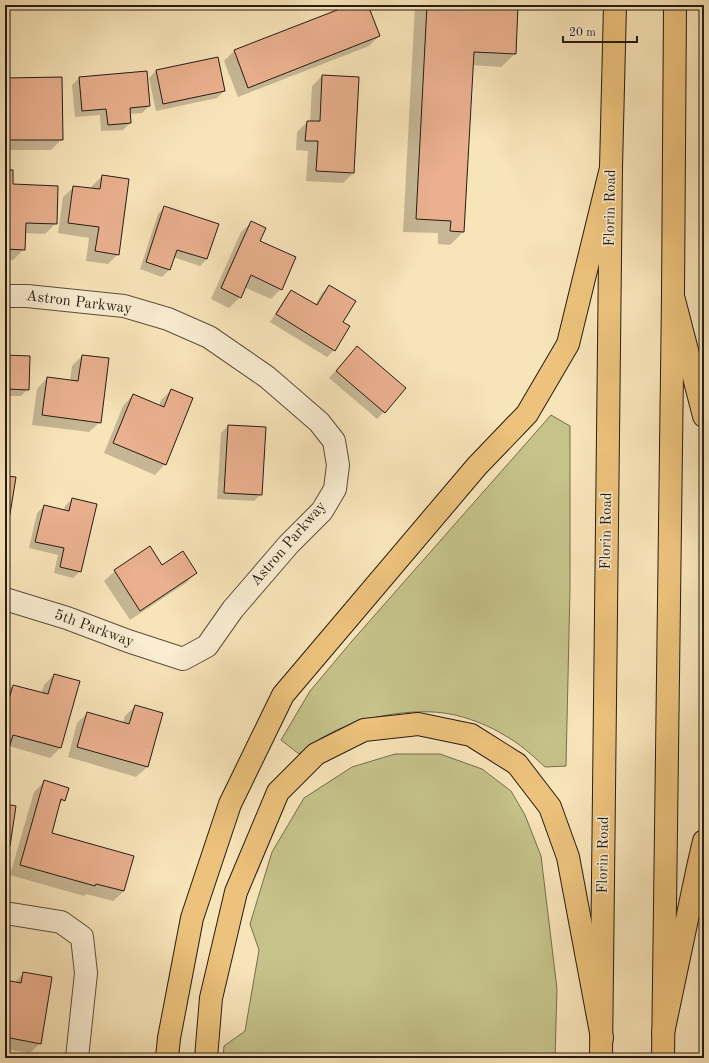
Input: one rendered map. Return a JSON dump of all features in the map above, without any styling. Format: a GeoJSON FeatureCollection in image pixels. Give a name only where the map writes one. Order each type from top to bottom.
{"type":"FeatureCollection","features":[{"type":"Feature","properties":{"kind":"main road","name":"Florin Road"},"geometry":{"type":"LineString","coordinates":[[602,1048],[615,5]]}},
{"type":"Feature","properties":{"kind":"main road"},"geometry":{"type":"LineString","coordinates":[[663,1058],[673,296],[675,5]]}},
{"type":"Feature","properties":{"kind":"main road"},"geometry":{"type":"LineString","coordinates":[[167,1058],[169,1038],[192,918],[230,804],[283,695],[477,466],[526,414],[568,344],[612,168]]}},
{"type":"Feature","properties":{"kind":"main road"},"geometry":{"type":"LineString","coordinates":[[673,296],[704,416]]}},
{"type":"Feature","properties":{"kind":"main road"},"geometry":{"type":"LineString","coordinates":[[206,1058],[211,998],[236,892],[278,792],[316,754],[364,730],[418,724],[471,736],[517,764],[550,807],[568,858],[602,1048]]}},
{"type":"Feature","properties":{"kind":"main road"},"geometry":{"type":"LineString","coordinates":[[663,1033],[704,841]]}},
{"type":"Feature","properties":{"kind":"street","name":"Astron Parkway"},"geometry":{"type":"LineString","coordinates":[[5,296],[27,296],[124,306],[168,319],[209,337],[267,377],[319,422],[334,441],[338,465],[335,489],[322,511],[289,544],[233,609],[207,646],[183,659]]}},
{"type":"Feature","properties":{"kind":"street","name":"5th Parkway"},"geometry":{"type":"LineString","coordinates":[[5,599],[68,618],[128,641],[183,659]]}},
{"type":"Feature","properties":{"kind":"street"},"geometry":{"type":"LineString","coordinates":[[5,913],[60,922],[82,937],[86,973],[77,1058]]}},
{"type":"Feature","properties":{"kind":"shaded area"},"geometry":{"type":"Polygon","coordinates":[[[551,415],[570,426],[570,589],[566,766],[545,767],[520,745],[492,728],[464,717],[436,712],[387,715],[355,723],[323,737],[299,754],[281,740],[310,691],[352,641],[551,415]]]}},
{"type":"Feature","properties":{"kind":"shaded area"},"geometry":{"type":"Polygon","coordinates":[[[395,754],[440,754],[482,769],[511,791],[525,815],[541,856],[557,989],[555,1058],[223,1058],[224,1046],[245,1031],[259,950],[250,924],[272,852],[304,798],[352,767],[395,754]]]}},
{"type":"Feature","properties":{"kind":"building"},"geometry":{"type":"Polygon","coordinates":[[[350,5],[368,5],[380,36],[248,88],[234,50],[350,5]]]}},
{"type":"Feature","properties":{"kind":"building"},"geometry":{"type":"Polygon","coordinates":[[[427,5],[518,5],[516,54],[474,52],[464,232],[450,231],[451,221],[416,219],[427,5]]]}},
{"type":"Feature","properties":{"kind":"building"},"geometry":{"type":"Polygon","coordinates":[[[218,57],[225,91],[163,104],[156,70],[218,57]]]}},
{"type":"Feature","properties":{"kind":"building"},"geometry":{"type":"Polygon","coordinates":[[[147,71],[150,106],[130,108],[131,123],[108,125],[106,109],[82,111],[79,77],[147,71]]]}},
{"type":"Feature","properties":{"kind":"building"},"geometry":{"type":"Polygon","coordinates":[[[322,75],[359,77],[354,173],[316,171],[318,141],[305,141],[307,121],[320,121],[322,75]]]}},
{"type":"Feature","properties":{"kind":"building"},"geometry":{"type":"Polygon","coordinates":[[[62,77],[63,140],[5,140],[5,78],[62,77]]]}},
{"type":"Feature","properties":{"kind":"building"},"geometry":{"type":"Polygon","coordinates":[[[5,170],[13,170],[13,184],[58,186],[57,224],[26,223],[25,250],[5,249],[5,170]]]}},
{"type":"Feature","properties":{"kind":"building"},"geometry":{"type":"Polygon","coordinates":[[[102,175],[129,179],[119,255],[95,251],[99,227],[68,223],[73,186],[100,189],[102,175]]]}},
{"type":"Feature","properties":{"kind":"building"},"geometry":{"type":"Polygon","coordinates":[[[164,206],[219,224],[207,259],[177,250],[170,270],[146,262],[164,206]]]}},
{"type":"Feature","properties":{"kind":"building"},"geometry":{"type":"Polygon","coordinates":[[[251,221],[266,228],[260,241],[296,257],[282,290],[251,275],[241,298],[221,288],[251,221]]]}},
{"type":"Feature","properties":{"kind":"building"},"geometry":{"type":"Polygon","coordinates":[[[329,285],[356,301],[343,322],[350,326],[335,351],[276,314],[291,290],[317,305],[329,285]]]}},
{"type":"Feature","properties":{"kind":"building"},"geometry":{"type":"Polygon","coordinates":[[[357,346],[406,388],[385,413],[336,371],[357,346]]]}},
{"type":"Feature","properties":{"kind":"building"},"geometry":{"type":"Polygon","coordinates":[[[5,355],[30,356],[29,390],[5,389],[5,355]]]}},
{"type":"Feature","properties":{"kind":"building"},"geometry":{"type":"Polygon","coordinates":[[[82,355],[109,358],[101,423],[42,415],[47,377],[78,381],[82,355]]]}},
{"type":"Feature","properties":{"kind":"building"},"geometry":{"type":"Polygon","coordinates":[[[171,389],[193,398],[166,465],[113,443],[133,394],[164,407],[171,389]]]}},
{"type":"Feature","properties":{"kind":"building"},"geometry":{"type":"Polygon","coordinates":[[[228,425],[266,427],[262,495],[224,493],[228,425]]]}},
{"type":"Feature","properties":{"kind":"building"},"geometry":{"type":"Polygon","coordinates":[[[5,476],[16,477],[5,545],[5,476]]]}},
{"type":"Feature","properties":{"kind":"building"},"geometry":{"type":"Polygon","coordinates":[[[72,498],[97,504],[81,572],[60,567],[64,548],[35,542],[44,505],[69,511],[72,498]]]}},
{"type":"Feature","properties":{"kind":"building"},"geometry":{"type":"Polygon","coordinates":[[[150,546],[162,565],[183,551],[197,573],[140,611],[114,570],[150,546]]]}},
{"type":"Feature","properties":{"kind":"building"},"geometry":{"type":"Polygon","coordinates":[[[54,674],[80,681],[61,748],[13,735],[9,748],[5,747],[5,713],[13,685],[48,694],[54,674]]]}},
{"type":"Feature","properties":{"kind":"building"},"geometry":{"type":"Polygon","coordinates":[[[135,705],[163,713],[148,767],[77,747],[87,712],[129,724],[135,705]]]}},
{"type":"Feature","properties":{"kind":"building"},"geometry":{"type":"Polygon","coordinates":[[[44,780],[69,788],[65,801],[61,799],[52,833],[134,856],[124,891],[96,884],[95,886],[20,865],[44,780]]]}},
{"type":"Feature","properties":{"kind":"building"},"geometry":{"type":"Polygon","coordinates":[[[5,804],[16,806],[10,846],[5,845],[5,804]]]}},
{"type":"Feature","properties":{"kind":"building"},"geometry":{"type":"Polygon","coordinates":[[[23,972],[52,977],[41,1044],[5,1037],[5,980],[21,983],[23,972]]]}}]}
